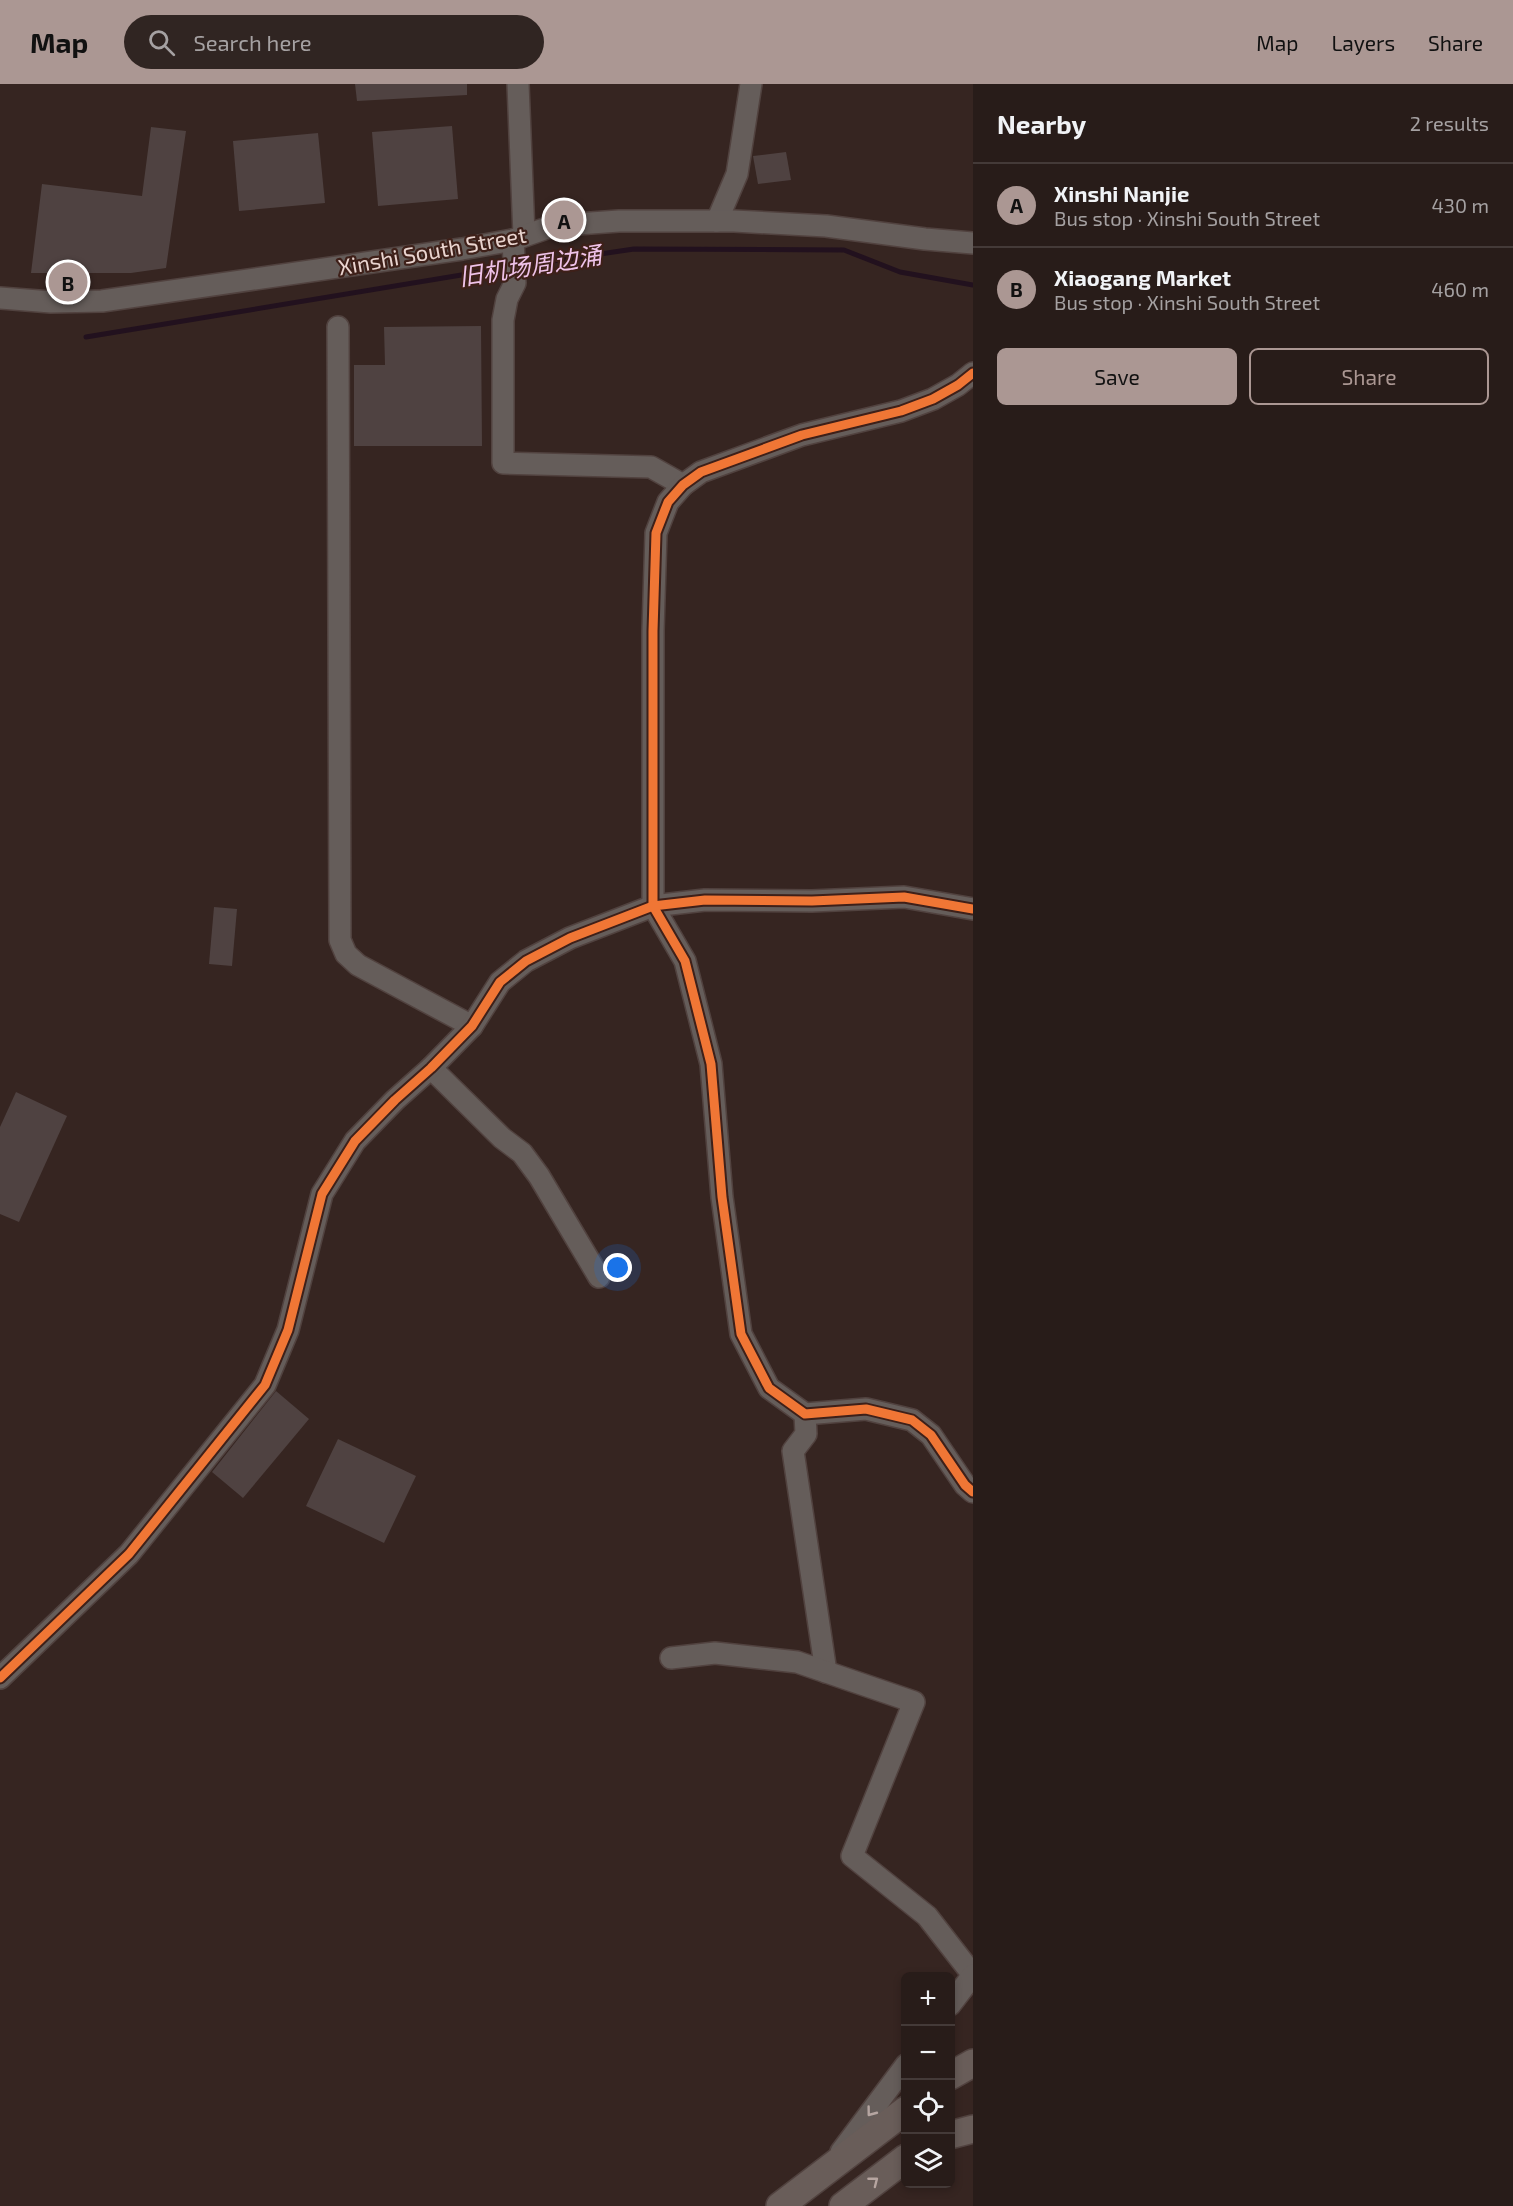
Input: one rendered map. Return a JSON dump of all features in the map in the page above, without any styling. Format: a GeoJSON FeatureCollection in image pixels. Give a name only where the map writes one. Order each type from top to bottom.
{"type":"FeatureCollection","features":[{"type":"Feature","properties":{"kind":"main road"},"geometry":{"type":"LineString","coordinates":[[955,2074],[973,2063]]}},
{"type":"Feature","properties":{"kind":"main road"},"geometry":{"type":"LineString","coordinates":[[780,2206],[901,2114]]}},
{"type":"Feature","properties":{"kind":"main road"},"geometry":{"type":"LineString","coordinates":[[955,2134],[973,2129]]}},
{"type":"Feature","properties":{"kind":"main road"},"geometry":{"type":"LineString","coordinates":[[843,2206],[901,2162]]}},
{"type":"Feature","properties":{"kind":"street"},"geometry":{"type":"LineString","coordinates":[[518,84],[517,243],[515,283],[507,298],[503,320],[502,463],[651,467],[683,485]]}},
{"type":"Feature","properties":{"kind":"street"},"geometry":{"type":"LineString","coordinates":[[717,221],[737,174],[751,84]]}},
{"type":"Feature","properties":{"kind":"street","name":"Xinshi South Street"},"geometry":{"type":"LineString","coordinates":[[0,298],[51,302],[102,301],[517,243],[547,228],[586,223],[717,221],[826,226],[973,243]]}},
{"type":"Feature","properties":{"kind":"street"},"geometry":{"type":"LineString","coordinates":[[338,327],[340,940],[346,954],[358,965],[472,1026]]}},
{"type":"Feature","properties":{"kind":"street"},"geometry":{"type":"LineString","coordinates":[[973,373],[958,386],[902,411],[801,435],[701,472],[683,485],[668,502],[656,532],[653,632],[653,906],[685,961],[711,1064],[722,1197],[741,1334],[769,1388],[805,1414],[866,1409],[912,1420],[931,1435],[965,1485],[973,1492]]}},
{"type":"Feature","properties":{"kind":"street"},"geometry":{"type":"LineString","coordinates":[[0,1678],[129,1554],[265,1385],[288,1330],[322,1194],[355,1142],[472,1026],[500,982],[526,961],[570,938],[653,906],[705,900],[812,901],[904,897],[973,909]]}},
{"type":"Feature","properties":{"kind":"street"},"geometry":{"type":"LineString","coordinates":[[431,1068],[502,1138],[522,1153],[539,1176],[599,1277]]}},
{"type":"Feature","properties":{"kind":"street"},"geometry":{"type":"LineString","coordinates":[[805,1414],[806,1434],[793,1451],[826,1672]]}},
{"type":"Feature","properties":{"kind":"street"},"geometry":{"type":"LineString","coordinates":[[671,1658],[715,1653],[798,1662],[914,1702],[852,1856],[927,1916],[973,1975],[955,2000]]}},
{"type":"Feature","properties":{"kind":"street"},"geometry":{"type":"LineString","coordinates":[[830,2167],[901,2073]]}},
{"type":"Feature","properties":{"kind":"building"},"geometry":{"type":"Polygon","coordinates":[[[355,84],[467,84],[467,95],[357,101],[355,84]]]}},
{"type":"Feature","properties":{"kind":"building"},"geometry":{"type":"Polygon","coordinates":[[[452,126],[458,199],[378,206],[372,132],[452,126]]]}},
{"type":"Feature","properties":{"kind":"building"},"geometry":{"type":"Polygon","coordinates":[[[151,127],[186,131],[166,268],[131,273],[31,273],[42,184],[142,196],[151,127]]]}},
{"type":"Feature","properties":{"kind":"building"},"geometry":{"type":"Polygon","coordinates":[[[318,133],[325,203],[239,211],[233,141],[318,133]]]}},
{"type":"Feature","properties":{"kind":"building"},"geometry":{"type":"Polygon","coordinates":[[[786,152],[791,180],[758,184],[753,156],[786,152]]]}},
{"type":"Feature","properties":{"kind":"building"},"geometry":{"type":"Polygon","coordinates":[[[481,326],[482,446],[354,446],[354,365],[385,365],[384,327],[481,326]]]}},
{"type":"Feature","properties":{"kind":"building"},"geometry":{"type":"Polygon","coordinates":[[[214,907],[237,909],[232,966],[209,964],[214,907]]]}},
{"type":"Feature","properties":{"kind":"building"},"geometry":{"type":"Polygon","coordinates":[[[16,1092],[67,1116],[19,1222],[0,1214],[0,1127],[16,1092]]]}},
{"type":"Feature","properties":{"kind":"building"},"geometry":{"type":"Polygon","coordinates":[[[276,1391],[309,1419],[243,1498],[212,1472],[276,1391]]]}},
{"type":"Feature","properties":{"kind":"building"},"geometry":{"type":"Polygon","coordinates":[[[338,1439],[416,1476],[384,1543],[306,1506],[338,1439]]]}},
{"type":"Feature","properties":{"kind":"waterway","name":"旧机场周边涌"},"geometry":{"type":"LineString","coordinates":[[519,266],[634,249],[844,250],[900,272],[973,285]]}},
{"type":"Feature","properties":{"kind":"waterway","name":"旧机场周边涌"},"geometry":{"type":"LineString","coordinates":[[86,337],[510,267]]}},
{"type":"Feature","properties":{"kind":"cycle path"},"geometry":{"type":"LineString","coordinates":[[973,373],[958,385],[933,399],[901,411],[802,435],[701,472],[683,485],[668,502],[656,533],[653,631],[653,906],[685,961],[711,1064],[722,1197],[741,1334],[769,1388],[805,1414],[866,1409],[912,1420],[931,1435],[965,1485],[973,1492]]}},
{"type":"Feature","properties":{"kind":"cycle path"},"geometry":{"type":"LineString","coordinates":[[0,1678],[129,1554],[265,1385],[288,1330],[322,1194],[355,1141],[472,1026],[500,982],[526,961],[570,938],[653,906],[705,900],[812,901],[904,897],[973,909]]}},
{"type":"Feature","properties":{"kind":"place","name":"Xinshi Nanjie"},"geometry":{"type":"Point","coordinates":[564,220]}},
{"type":"Feature","properties":{"kind":"place","name":"Xiaogang Market"},"geometry":{"type":"Point","coordinates":[68,282]}}]}
